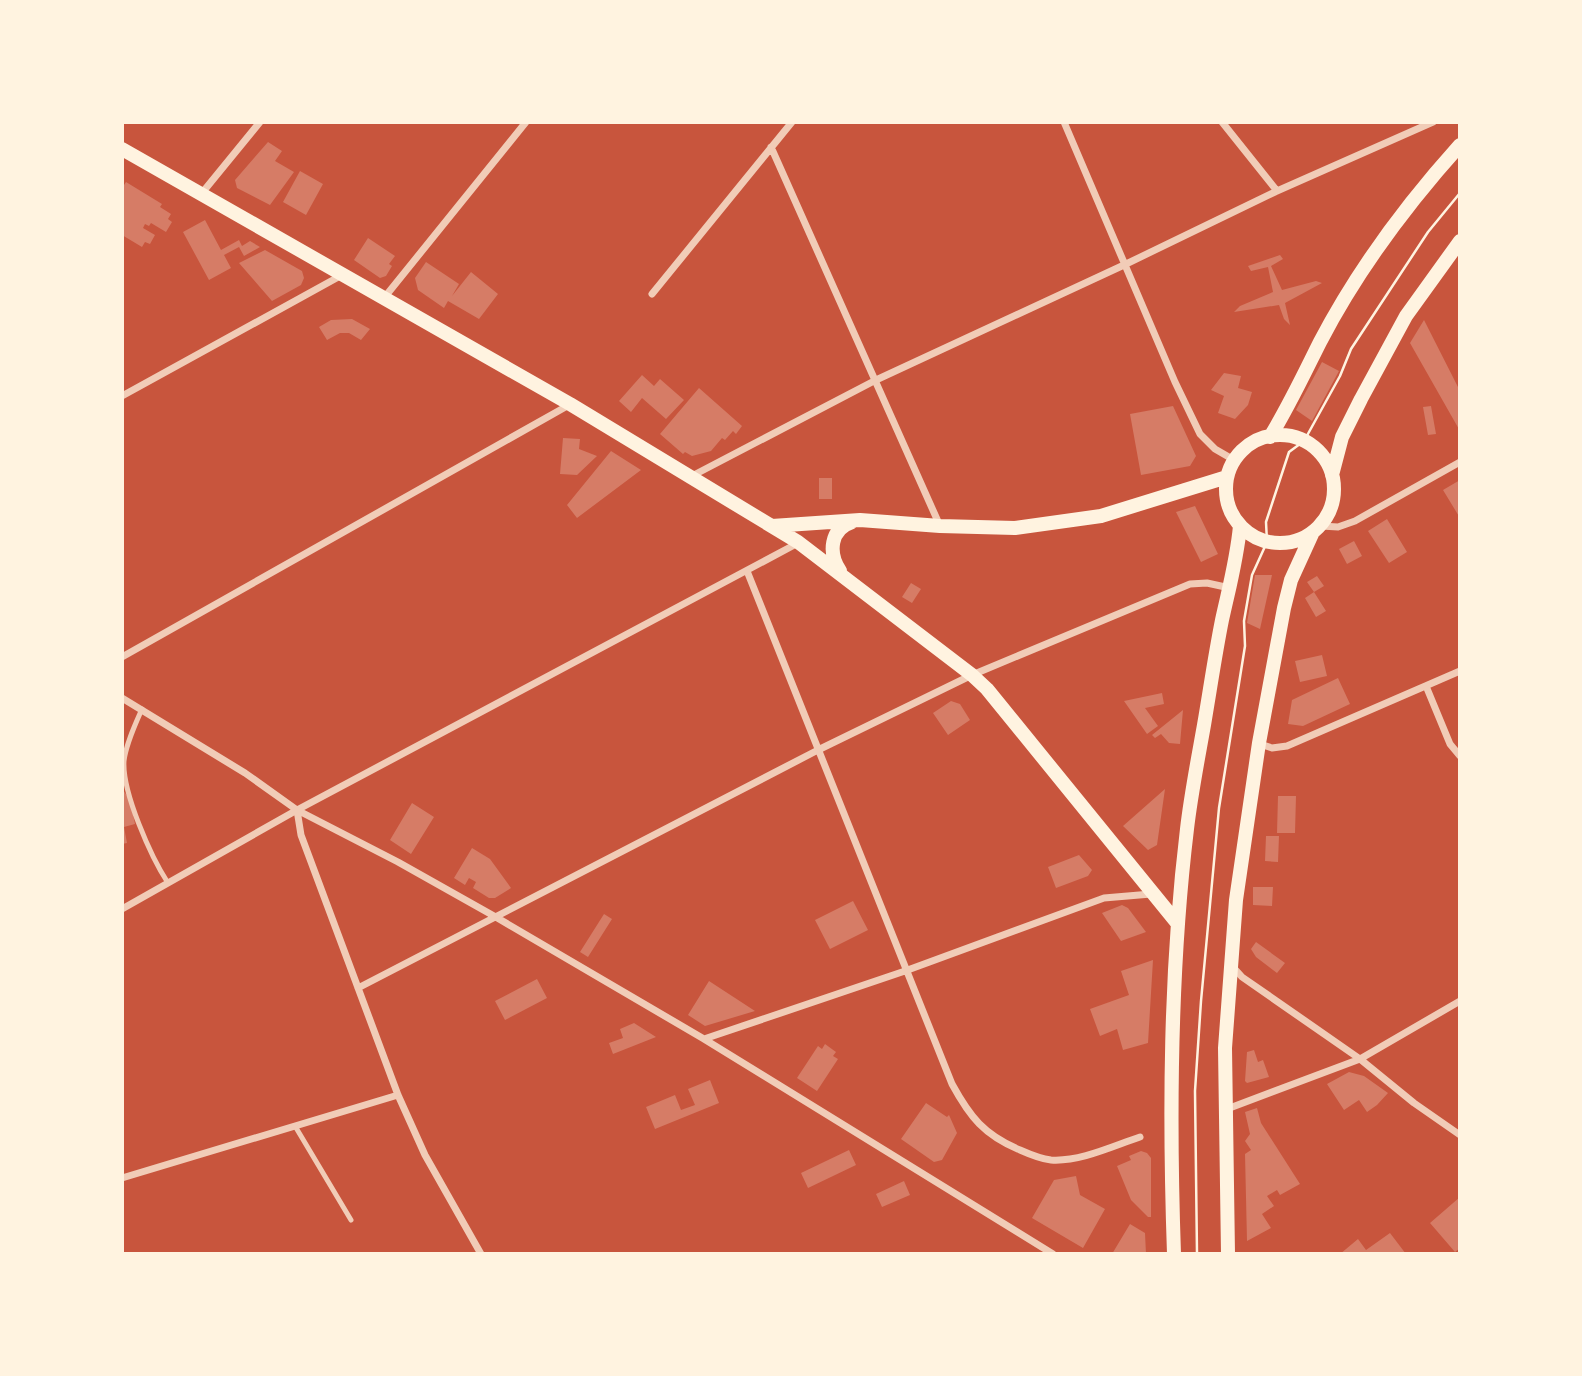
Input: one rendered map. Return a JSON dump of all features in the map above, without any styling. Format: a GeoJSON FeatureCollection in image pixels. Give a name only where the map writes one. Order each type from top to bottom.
{"type":"FeatureCollection","features":[{"type":"Feature","properties":{"kind":"main road"},"geometry":{"type":"LineString","coordinates":[[1270,437],[1363,270],[1416,194],[1460,145]]}},
{"type":"Feature","properties":{"kind":"main road"},"geometry":{"type":"LineString","coordinates":[[122,149],[570,404],[798,542],[987,689],[1178,924]]}},
{"type":"Feature","properties":{"kind":"main road"},"geometry":{"type":"LineString","coordinates":[[1228,1254],[1226,1048],[1236,900],[1259,743],[1287,595],[1316,530],[1331,510],[1334,493],[1332,475],[1342,437],[1361,398],[1406,316],[1460,241]]}},
{"type":"Feature","properties":{"kind":"main road"},"geometry":{"type":"LineString","coordinates":[[1316,530],[1289,543],[1268,542],[1250,535],[1231,512],[1226,495],[1227,477],[1234,460],[1256,441],[1292,436],[1320,453],[1332,475]]}},
{"type":"Feature","properties":{"kind":"main road"},"geometry":{"type":"LineString","coordinates":[[772,526],[860,520],[1015,528],[1101,516],[1227,477]]}},
{"type":"Feature","properties":{"kind":"main road"},"geometry":{"type":"LineString","coordinates":[[845,578],[834,562],[834,539],[845,525],[860,520]]}},
{"type":"Feature","properties":{"kind":"main road"},"geometry":{"type":"LineString","coordinates":[[1174,1254],[1171,1128],[1178,924],[1187,828],[1222,620],[1237,559],[1240,526]]}},
{"type":"Feature","properties":{"kind":"street"},"geometry":{"type":"LineString","coordinates":[[202,193],[260,122]]}},
{"type":"Feature","properties":{"kind":"street"},"geometry":{"type":"LineString","coordinates":[[384,298],[526,122]]}},
{"type":"Feature","properties":{"kind":"street"},"geometry":{"type":"LineString","coordinates":[[652,294],[792,122]]}},
{"type":"Feature","properties":{"kind":"street"},"geometry":{"type":"LineString","coordinates":[[1064,122],[1124,265],[1200,434],[1215,449],[1234,460]]}},
{"type":"Feature","properties":{"kind":"street"},"geometry":{"type":"LineString","coordinates":[[1222,122],[1277,191]]}},
{"type":"Feature","properties":{"kind":"street"},"geometry":{"type":"LineString","coordinates":[[690,477],[876,380],[1277,191],[1433,122]]}},
{"type":"Feature","properties":{"kind":"street"},"geometry":{"type":"LineString","coordinates":[[771,147],[940,526]]}},
{"type":"Feature","properties":{"kind":"street"},"geometry":{"type":"LineString","coordinates":[[122,396],[342,275]]}},
{"type":"Feature","properties":{"kind":"street"},"geometry":{"type":"LineString","coordinates":[[122,657],[570,404]]}},
{"type":"Feature","properties":{"kind":"street"},"geometry":{"type":"LineString","coordinates":[[1316,530],[1355,521],[1458,464]]}},
{"type":"Feature","properties":{"kind":"street"},"geometry":{"type":"LineString","coordinates":[[122,909],[297,810],[798,542]]}},
{"type":"Feature","properties":{"kind":"street"},"geometry":{"type":"LineString","coordinates":[[747,571],[905,971],[951,1084],[965,1108],[979,1125],[994,1137],[1050,1160],[1070,1158],[1140,1137]]}},
{"type":"Feature","properties":{"kind":"street"},"geometry":{"type":"LineString","coordinates":[[358,988],[818,750],[972,676],[1190,584],[1207,583],[1230,588]]}},
{"type":"Feature","properties":{"kind":"street"},"geometry":{"type":"LineString","coordinates":[[1259,743],[1272,748],[1287,746],[1460,671]]}},
{"type":"Feature","properties":{"kind":"street"},"geometry":{"type":"LineString","coordinates":[[1426,686],[1450,744],[1460,757]]}},
{"type":"Feature","properties":{"kind":"street"},"geometry":{"type":"LineString","coordinates":[[122,698],[245,773],[297,810],[494,916],[704,1040],[1053,1254]]}},
{"type":"Feature","properties":{"kind":"street"},"geometry":{"type":"LineString","coordinates":[[297,810],[301,835],[398,1095],[425,1155],[481,1254]]}},
{"type":"Feature","properties":{"kind":"street"},"geometry":{"type":"LineString","coordinates":[[704,1040],[905,971],[1104,898],[1153,893]]}},
{"type":"Feature","properties":{"kind":"street"},"geometry":{"type":"LineString","coordinates":[[1231,965],[1242,977],[1360,1059],[1460,1135]]}},
{"type":"Feature","properties":{"kind":"street"},"geometry":{"type":"LineString","coordinates":[[1227,1110],[1360,1059],[1460,1001]]}},
{"type":"Feature","properties":{"kind":"street"},"geometry":{"type":"LineString","coordinates":[[122,1178],[398,1095]]}},
{"type":"Feature","properties":{"kind":"lane"},"geometry":{"type":"LineString","coordinates":[[142,709],[124,761],[126,779],[145,838],[169,883]]}},
{"type":"Feature","properties":{"kind":"lane"},"geometry":{"type":"LineString","coordinates":[[295,1126],[351,1220]]}},
{"type":"Feature","properties":{"kind":"path"},"geometry":{"type":"LineString","coordinates":[[1197,1254],[1195,1091],[1210,901],[1219,808],[1245,646],[1244,621],[1252,575],[1268,542],[1266,522],[1289,452],[1304,441],[1352,349],[1428,232],[1460,193]]}},
{"type":"Feature","properties":{"kind":"building"},"geometry":{"type":"Polygon","coordinates":[[[268,142],[282,151],[275,161],[294,172],[270,205],[237,188],[235,180],[268,142]]]}},
{"type":"Feature","properties":{"kind":"building"},"geometry":{"type":"Polygon","coordinates":[[[300,171],[323,184],[306,215],[283,202],[300,171]]]}},
{"type":"Feature","properties":{"kind":"building"},"geometry":{"type":"Polygon","coordinates":[[[126,182],[162,204],[160,207],[171,214],[168,219],[172,222],[166,232],[151,223],[149,226],[145,224],[143,228],[155,235],[150,244],[145,242],[142,247],[122,235],[122,184],[126,182]]]}},
{"type":"Feature","properties":{"kind":"building"},"geometry":{"type":"Polygon","coordinates":[[[205,220],[221,250],[239,240],[242,246],[250,241],[260,247],[244,256],[239,247],[224,255],[231,268],[209,280],[183,232],[205,220]]]}},
{"type":"Feature","properties":{"kind":"building"},"geometry":{"type":"Polygon","coordinates":[[[368,238],[395,256],[389,264],[392,266],[386,276],[380,278],[354,260],[368,238]]]}},
{"type":"Feature","properties":{"kind":"building"},"geometry":{"type":"Polygon","coordinates":[[[265,250],[302,271],[304,278],[301,285],[272,301],[239,263],[265,250]]]}},
{"type":"Feature","properties":{"kind":"building"},"geometry":{"type":"Polygon","coordinates":[[[1280,255],[1283,259],[1271,266],[1282,290],[1316,281],[1322,283],[1285,303],[1290,325],[1284,319],[1279,305],[1234,312],[1240,306],[1273,292],[1268,267],[1251,271],[1248,266],[1280,255]]]}},
{"type":"Feature","properties":{"kind":"building"},"geometry":{"type":"Polygon","coordinates":[[[426,262],[459,284],[452,296],[471,272],[498,294],[479,319],[448,301],[444,308],[418,290],[415,278],[426,262]]]}},
{"type":"Feature","properties":{"kind":"building"},"geometry":{"type":"Polygon","coordinates":[[[352,319],[370,329],[361,340],[349,333],[340,333],[327,340],[319,327],[331,320],[352,319]]]}},
{"type":"Feature","properties":{"kind":"building"},"geometry":{"type":"Polygon","coordinates":[[[1424,320],[1460,391],[1460,431],[1410,343],[1424,320]]]}},
{"type":"Feature","properties":{"kind":"building"},"geometry":{"type":"Polygon","coordinates":[[[1322,362],[1339,371],[1312,421],[1296,410],[1322,362]]]}},
{"type":"Feature","properties":{"kind":"building"},"geometry":{"type":"Polygon","coordinates":[[[1224,373],[1241,376],[1238,388],[1252,392],[1248,405],[1235,419],[1218,413],[1224,396],[1211,390],[1224,373]]]}},
{"type":"Feature","properties":{"kind":"building"},"geometry":{"type":"Polygon","coordinates":[[[642,375],[654,386],[660,379],[684,400],[666,419],[642,398],[631,412],[619,401],[642,375]]]}},
{"type":"Feature","properties":{"kind":"building"},"geometry":{"type":"Polygon","coordinates":[[[699,388],[742,426],[736,434],[733,431],[725,440],[722,438],[711,451],[692,456],[685,452],[683,454],[660,434],[699,388]]]}},
{"type":"Feature","properties":{"kind":"building"},"geometry":{"type":"Polygon","coordinates":[[[1173,406],[1196,456],[1190,466],[1141,475],[1130,414],[1173,406]]]}},
{"type":"Feature","properties":{"kind":"building"},"geometry":{"type":"Polygon","coordinates":[[[1431,406],[1436,434],[1428,435],[1423,407],[1431,406]]]}},
{"type":"Feature","properties":{"kind":"building"},"geometry":{"type":"Polygon","coordinates":[[[563,438],[580,439],[579,449],[597,456],[577,475],[560,474],[563,438]]]}},
{"type":"Feature","properties":{"kind":"building"},"geometry":{"type":"Polygon","coordinates":[[[611,451],[641,470],[577,518],[567,505],[611,451]]]}},
{"type":"Feature","properties":{"kind":"building"},"geometry":{"type":"Polygon","coordinates":[[[819,478],[832,478],[832,499],[819,499],[819,478]]]}},
{"type":"Feature","properties":{"kind":"building"},"geometry":{"type":"Polygon","coordinates":[[[1460,480],[1460,518],[1443,490],[1460,480]]]}},
{"type":"Feature","properties":{"kind":"building"},"geometry":{"type":"Polygon","coordinates":[[[1195,506],[1218,554],[1201,562],[1176,512],[1195,506]]]}},
{"type":"Feature","properties":{"kind":"building"},"geometry":{"type":"Polygon","coordinates":[[[1387,519],[1407,552],[1389,563],[1368,531],[1387,519]]]}},
{"type":"Feature","properties":{"kind":"building"},"geometry":{"type":"Polygon","coordinates":[[[1354,541],[1362,556],[1347,564],[1339,549],[1354,541]]]}},
{"type":"Feature","properties":{"kind":"building"},"geometry":{"type":"Polygon","coordinates":[[[1255,575],[1272,575],[1260,629],[1247,623],[1255,575]]]}},
{"type":"Feature","properties":{"kind":"building"},"geometry":{"type":"Polygon","coordinates":[[[1317,576],[1324,586],[1314,592],[1307,582],[1317,576]]]}},
{"type":"Feature","properties":{"kind":"building"},"geometry":{"type":"Polygon","coordinates":[[[911,583],[921,589],[912,603],[902,597],[911,583]]]}},
{"type":"Feature","properties":{"kind":"building"},"geometry":{"type":"Polygon","coordinates":[[[1314,592],[1326,611],[1316,617],[1305,598],[1314,592]]]}},
{"type":"Feature","properties":{"kind":"building"},"geometry":{"type":"Polygon","coordinates":[[[1322,655],[1327,676],[1300,682],[1295,661],[1322,655]]]}},
{"type":"Feature","properties":{"kind":"building"},"geometry":{"type":"Polygon","coordinates":[[[1338,678],[1350,704],[1303,726],[1288,724],[1292,700],[1338,678]]]}},
{"type":"Feature","properties":{"kind":"building"},"geometry":{"type":"Polygon","coordinates":[[[1162,693],[1164,704],[1145,708],[1158,726],[1147,734],[1124,701],[1162,693]]]}},
{"type":"Feature","properties":{"kind":"building"},"geometry":{"type":"Polygon","coordinates":[[[951,701],[960,704],[970,720],[948,735],[933,713],[951,701]]]}},
{"type":"Feature","properties":{"kind":"building"},"geometry":{"type":"Polygon","coordinates":[[[1183,710],[1180,744],[1169,743],[1161,734],[1155,738],[1152,735],[1183,710]]]}},
{"type":"Feature","properties":{"kind":"building"},"geometry":{"type":"Polygon","coordinates":[[[122,789],[130,799],[135,824],[124,827],[127,843],[122,844],[122,789]]]}},
{"type":"Feature","properties":{"kind":"building"},"geometry":{"type":"Polygon","coordinates":[[[1165,789],[1157,845],[1148,850],[1123,826],[1165,789]]]}},
{"type":"Feature","properties":{"kind":"building"},"geometry":{"type":"Polygon","coordinates":[[[1278,796],[1296,796],[1295,833],[1277,833],[1278,796]]]}},
{"type":"Feature","properties":{"kind":"building"},"geometry":{"type":"Polygon","coordinates":[[[412,803],[434,817],[411,854],[390,840],[412,803]]]}},
{"type":"Feature","properties":{"kind":"building"},"geometry":{"type":"Polygon","coordinates":[[[1266,836],[1279,836],[1278,862],[1265,861],[1266,836]]]}},
{"type":"Feature","properties":{"kind":"building"},"geometry":{"type":"Polygon","coordinates":[[[472,848],[490,859],[511,888],[495,898],[489,898],[473,888],[476,882],[469,878],[465,885],[454,878],[472,848]]]}},
{"type":"Feature","properties":{"kind":"building"},"geometry":{"type":"Polygon","coordinates":[[[1079,855],[1092,870],[1088,876],[1056,888],[1048,867],[1079,855]]]}},
{"type":"Feature","properties":{"kind":"building"},"geometry":{"type":"Polygon","coordinates":[[[1253,887],[1273,887],[1272,906],[1253,905],[1253,887]]]}},
{"type":"Feature","properties":{"kind":"building"},"geometry":{"type":"Polygon","coordinates":[[[853,901],[868,930],[830,949],[815,920],[853,901]]]}},
{"type":"Feature","properties":{"kind":"building"},"geometry":{"type":"Polygon","coordinates":[[[1122,905],[1128,908],[1146,932],[1121,941],[1102,913],[1122,905]]]}},
{"type":"Feature","properties":{"kind":"building"},"geometry":{"type":"Polygon","coordinates":[[[604,914],[612,919],[588,957],[580,952],[604,914]]]}},
{"type":"Feature","properties":{"kind":"building"},"geometry":{"type":"Polygon","coordinates":[[[1256,942],[1285,963],[1277,973],[1256,957],[1251,949],[1256,942]]]}},
{"type":"Feature","properties":{"kind":"building"},"geometry":{"type":"Polygon","coordinates":[[[1153,960],[1148,1043],[1123,1050],[1117,1029],[1100,1036],[1090,1009],[1129,995],[1121,971],[1153,960]]]}},
{"type":"Feature","properties":{"kind":"building"},"geometry":{"type":"Polygon","coordinates":[[[537,979],[547,998],[505,1020],[495,1001],[537,979]]]}},
{"type":"Feature","properties":{"kind":"building"},"geometry":{"type":"Polygon","coordinates":[[[709,981],[755,1011],[705,1026],[688,1015],[709,981]]]}},
{"type":"Feature","properties":{"kind":"building"},"geometry":{"type":"Polygon","coordinates":[[[634,1023],[656,1037],[613,1054],[609,1043],[623,1038],[620,1029],[634,1023]]]}},
{"type":"Feature","properties":{"kind":"building"},"geometry":{"type":"Polygon","coordinates":[[[825,1044],[836,1052],[833,1056],[838,1059],[817,1091],[797,1078],[818,1046],[822,1049],[825,1044]]]}},
{"type":"Feature","properties":{"kind":"building"},"geometry":{"type":"Polygon","coordinates":[[[1254,1050],[1258,1062],[1263,1060],[1269,1077],[1247,1083],[1247,1052],[1254,1050]]]}},
{"type":"Feature","properties":{"kind":"building"},"geometry":{"type":"Polygon","coordinates":[[[1349,1072],[1364,1076],[1388,1093],[1367,1112],[1359,1100],[1344,1110],[1327,1084],[1349,1072]]]}},
{"type":"Feature","properties":{"kind":"building"},"geometry":{"type":"Polygon","coordinates":[[[710,1080],[719,1103],[655,1129],[646,1107],[675,1095],[681,1110],[695,1105],[688,1089],[710,1080]]]}},
{"type":"Feature","properties":{"kind":"building"},"geometry":{"type":"Polygon","coordinates":[[[926,1103],[947,1117],[949,1115],[957,1133],[942,1160],[934,1162],[901,1139],[926,1103]]]}},
{"type":"Feature","properties":{"kind":"building"},"geometry":{"type":"Polygon","coordinates":[[[1257,1108],[1261,1123],[1300,1184],[1280,1195],[1277,1190],[1267,1196],[1274,1206],[1262,1214],[1271,1228],[1247,1241],[1245,1154],[1251,1150],[1245,1141],[1250,1134],[1245,1112],[1257,1108]]]}},
{"type":"Feature","properties":{"kind":"building"},"geometry":{"type":"Polygon","coordinates":[[[849,1150],[856,1165],[808,1188],[801,1173],[849,1150]]]}},
{"type":"Feature","properties":{"kind":"building"},"geometry":{"type":"Polygon","coordinates":[[[1141,1151],[1151,1158],[1151,1217],[1131,1200],[1117,1166],[1131,1160],[1129,1156],[1141,1151]]]}},
{"type":"Feature","properties":{"kind":"building"},"geometry":{"type":"Polygon","coordinates":[[[1076,1176],[1080,1195],[1105,1209],[1083,1248],[1032,1218],[1054,1180],[1076,1176]]]}},
{"type":"Feature","properties":{"kind":"building"},"geometry":{"type":"Polygon","coordinates":[[[904,1181],[910,1195],[882,1207],[876,1194],[904,1181]]]}},
{"type":"Feature","properties":{"kind":"building"},"geometry":{"type":"Polygon","coordinates":[[[1460,1197],[1460,1248],[1455,1252],[1430,1223],[1460,1197]]]}},
{"type":"Feature","properties":{"kind":"building"},"geometry":{"type":"Polygon","coordinates":[[[1130,1224],[1145,1233],[1146,1254],[1112,1254],[1130,1224]]]}},
{"type":"Feature","properties":{"kind":"building"},"geometry":{"type":"Polygon","coordinates":[[[1390,1233],[1406,1254],[1340,1254],[1358,1239],[1366,1250],[1390,1233]]]}}]}
